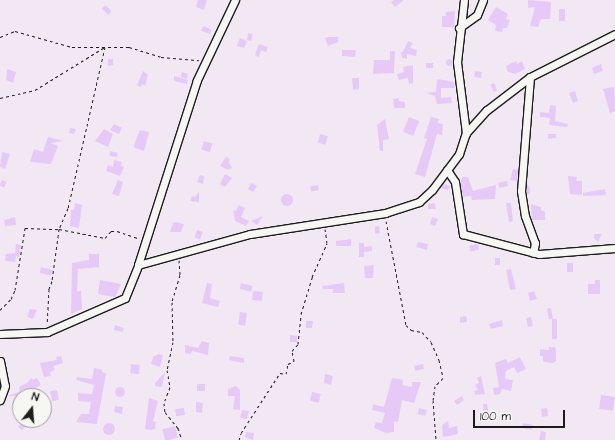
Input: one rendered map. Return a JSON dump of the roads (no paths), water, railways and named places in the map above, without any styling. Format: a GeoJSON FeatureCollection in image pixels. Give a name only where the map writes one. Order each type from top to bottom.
{"type":"FeatureCollection","features":[{"type":"Feature","properties":{"kind":"street"},"geometry":{"type":"LineString","coordinates":[[0,334],[47,332],[125,298],[146,241],[197,80],[235,0]]}},
{"type":"Feature","properties":{"kind":"street"},"geometry":{"type":"LineString","coordinates":[[464,0],[459,28],[457,62],[466,133]]}},
{"type":"Feature","properties":{"kind":"street"},"geometry":{"type":"LineString","coordinates":[[459,28],[477,15],[483,0]]}},
{"type":"Feature","properties":{"kind":"street"},"geometry":{"type":"LineString","coordinates":[[138,265],[179,255],[250,234],[324,224],[343,218],[385,213],[419,202],[432,190],[459,154],[466,133],[487,110],[530,76],[615,34]]}},
{"type":"Feature","properties":{"kind":"street"},"geometry":{"type":"LineString","coordinates":[[530,76],[521,191],[525,216],[535,243],[533,253]]}},
{"type":"Feature","properties":{"kind":"street"},"geometry":{"type":"LineString","coordinates":[[447,170],[454,182],[463,234],[533,253],[574,253],[615,248]]}},
{"type":"Feature","properties":{"kind":"street"},"geometry":{"type":"LineString","coordinates":[[0,361],[5,386],[0,400]]}}]}
